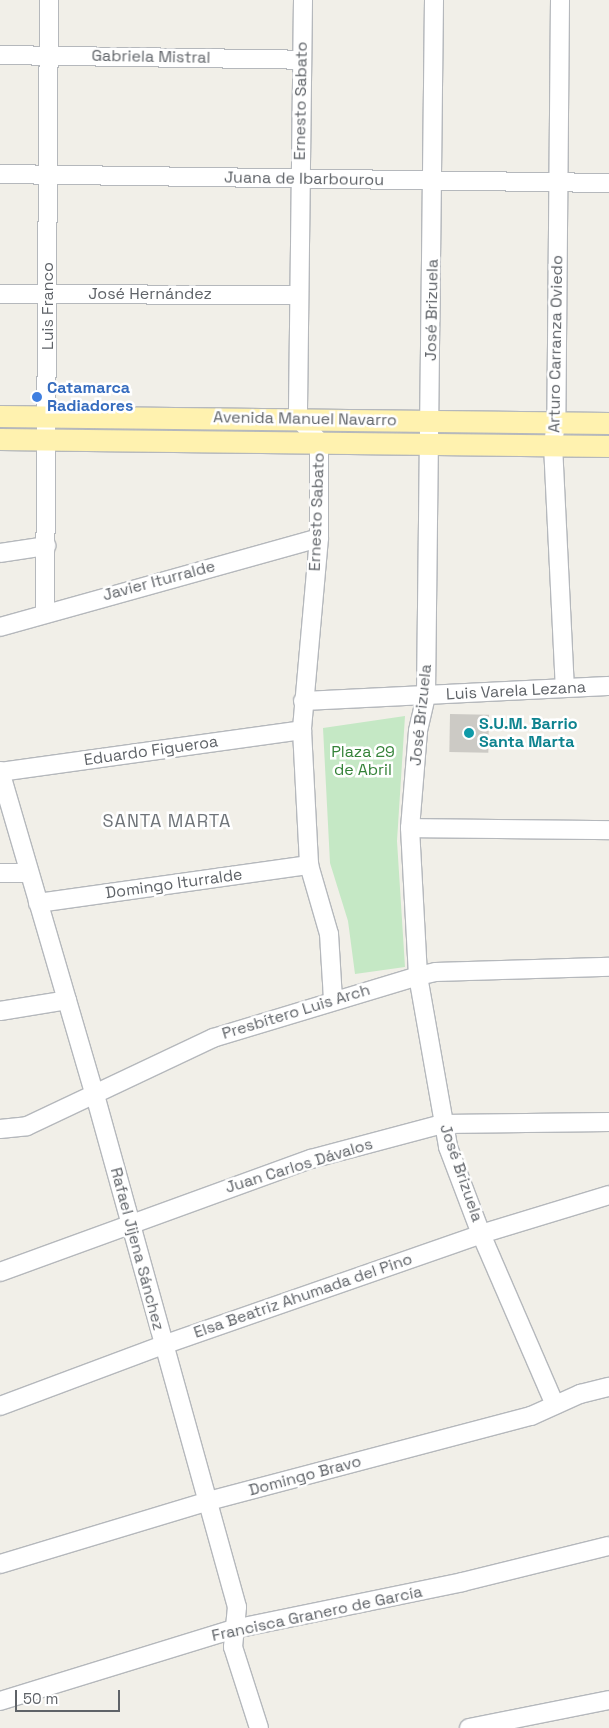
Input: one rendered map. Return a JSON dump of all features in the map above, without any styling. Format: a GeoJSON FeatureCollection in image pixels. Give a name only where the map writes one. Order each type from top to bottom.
{"type":"FeatureCollection","features":[{"type":"Feature","properties":{"kind":"main road","name":"Avenida Manuel Navarro"},"geometry":{"type":"LineString","coordinates":[[0,416],[609,423]]}},
{"type":"Feature","properties":{"kind":"main road","name":"Avenida Manuel Navarro"},"geometry":{"type":"LineString","coordinates":[[0,439],[319,441],[609,446]]}},
{"type":"Feature","properties":{"kind":"street","name":"Luis Franco"},"geometry":{"type":"LineString","coordinates":[[45,612],[48,440],[49,0]]}},
{"type":"Feature","properties":{"kind":"street","name":"Ernesto Sabato"},"geometry":{"type":"LineString","coordinates":[[303,0],[298,418],[319,441],[319,538],[303,700],[302,730],[309,865],[329,934],[333,999]]}},
{"type":"Feature","properties":{"kind":"street","name":"José Brizuela"},"geometry":{"type":"LineString","coordinates":[[434,0],[431,422],[426,696],[418,731],[410,828],[418,976],[448,1147],[481,1234],[555,1405]]}},
{"type":"Feature","properties":{"kind":"street","name":"Arturo Carranza Oviedo"},"geometry":{"type":"LineString","coordinates":[[560,0],[556,423],[553,445],[565,688]]}},
{"type":"Feature","properties":{"kind":"street","name":"Gabriela Mistral"},"geometry":{"type":"LineString","coordinates":[[0,55],[302,60]]}},
{"type":"Feature","properties":{"kind":"street","name":"Juana de Ibarbourou"},"geometry":{"type":"LineString","coordinates":[[0,174],[433,182],[609,183]]}},
{"type":"Feature","properties":{"kind":"street","name":"José Hernández"},"geometry":{"type":"LineString","coordinates":[[0,294],[299,294]]}},
{"type":"Feature","properties":{"kind":"street","name":"Javier Iturralde"},"geometry":{"type":"LineString","coordinates":[[0,626],[45,612],[319,538]]}},
{"type":"Feature","properties":{"kind":"street"},"geometry":{"type":"LineString","coordinates":[[0,553],[46,546]]}},
{"type":"Feature","properties":{"kind":"street","name":"Luis Varela Lezana"},"geometry":{"type":"LineString","coordinates":[[303,700],[426,696],[609,686]]}},
{"type":"Feature","properties":{"kind":"street","name":"Eduardo Figueroa"},"geometry":{"type":"LineString","coordinates":[[0,772],[302,730]]}},
{"type":"Feature","properties":{"kind":"street","name":"Rafael Jijena Sánchez"},"geometry":{"type":"LineString","coordinates":[[0,772],[95,1095],[205,1502],[237,1607],[233,1647],[259,1728]]}},
{"type":"Feature","properties":{"kind":"street"},"geometry":{"type":"LineString","coordinates":[[410,828],[609,830]]}},
{"type":"Feature","properties":{"kind":"street","name":"Domingo Iturralde"},"geometry":{"type":"LineString","coordinates":[[38,903],[309,865]]}},
{"type":"Feature","properties":{"kind":"street"},"geometry":{"type":"LineString","coordinates":[[0,873],[29,873]]}},
{"type":"Feature","properties":{"kind":"street","name":"Presbítero Luis Arch"},"geometry":{"type":"LineString","coordinates":[[0,1129],[28,1126],[213,1038],[333,999],[418,976],[436,972],[609,967]]}},
{"type":"Feature","properties":{"kind":"street"},"geometry":{"type":"LineString","coordinates":[[0,1011],[67,1000]]}},
{"type":"Feature","properties":{"kind":"street","name":"Juan Carlos Dávalos"},"geometry":{"type":"LineString","coordinates":[[0,1272],[129,1223],[311,1159],[443,1124],[609,1122]]}},
{"type":"Feature","properties":{"kind":"street"},"geometry":{"type":"LineString","coordinates":[[0,1134],[28,1126]]}},
{"type":"Feature","properties":{"kind":"street","name":"Elsa Beatriz Ahumada del Pino"},"geometry":{"type":"LineString","coordinates":[[0,1406],[163,1345],[481,1234],[609,1196]]}},
{"type":"Feature","properties":{"kind":"street","name":"Domingo Bravo"},"geometry":{"type":"LineString","coordinates":[[0,1564],[205,1502],[531,1416],[580,1394],[609,1387]]}},
{"type":"Feature","properties":{"kind":"street","name":"Francisca Granero de García"},"geometry":{"type":"LineString","coordinates":[[0,1701],[234,1629],[462,1582],[609,1546]]}},
{"type":"Feature","properties":{"kind":"street"},"geometry":{"type":"LineString","coordinates":[[469,1728],[609,1700]]}},
{"type":"Feature","properties":{"kind":"green space","name":"Plaza 29 de Abril"},"geometry":{"type":"Polygon","coordinates":[[[405,716],[397,841],[405,967],[355,974],[348,921],[330,863],[323,728],[405,716]]]}},
{"type":"Feature","properties":{"kind":"building","name":"S.U.M. Barrio Santa Marta"},"geometry":{"type":"Polygon","coordinates":[[[450,714],[489,715],[488,753],[449,752],[450,714]]]}},
{"type":"Feature","properties":{"kind":"place","name":"Catamarca Radiadores"},"geometry":{"type":"Point","coordinates":[37,397]}},
{"type":"Feature","properties":{"kind":"place","name":"S.U.M. Barrio Santa Marta"},"geometry":{"type":"Point","coordinates":[469,733]}},
{"type":"Feature","properties":{"kind":"district","name":"SANTA MARTA"},"geometry":{"type":"Point","coordinates":[167,821]}}]}
